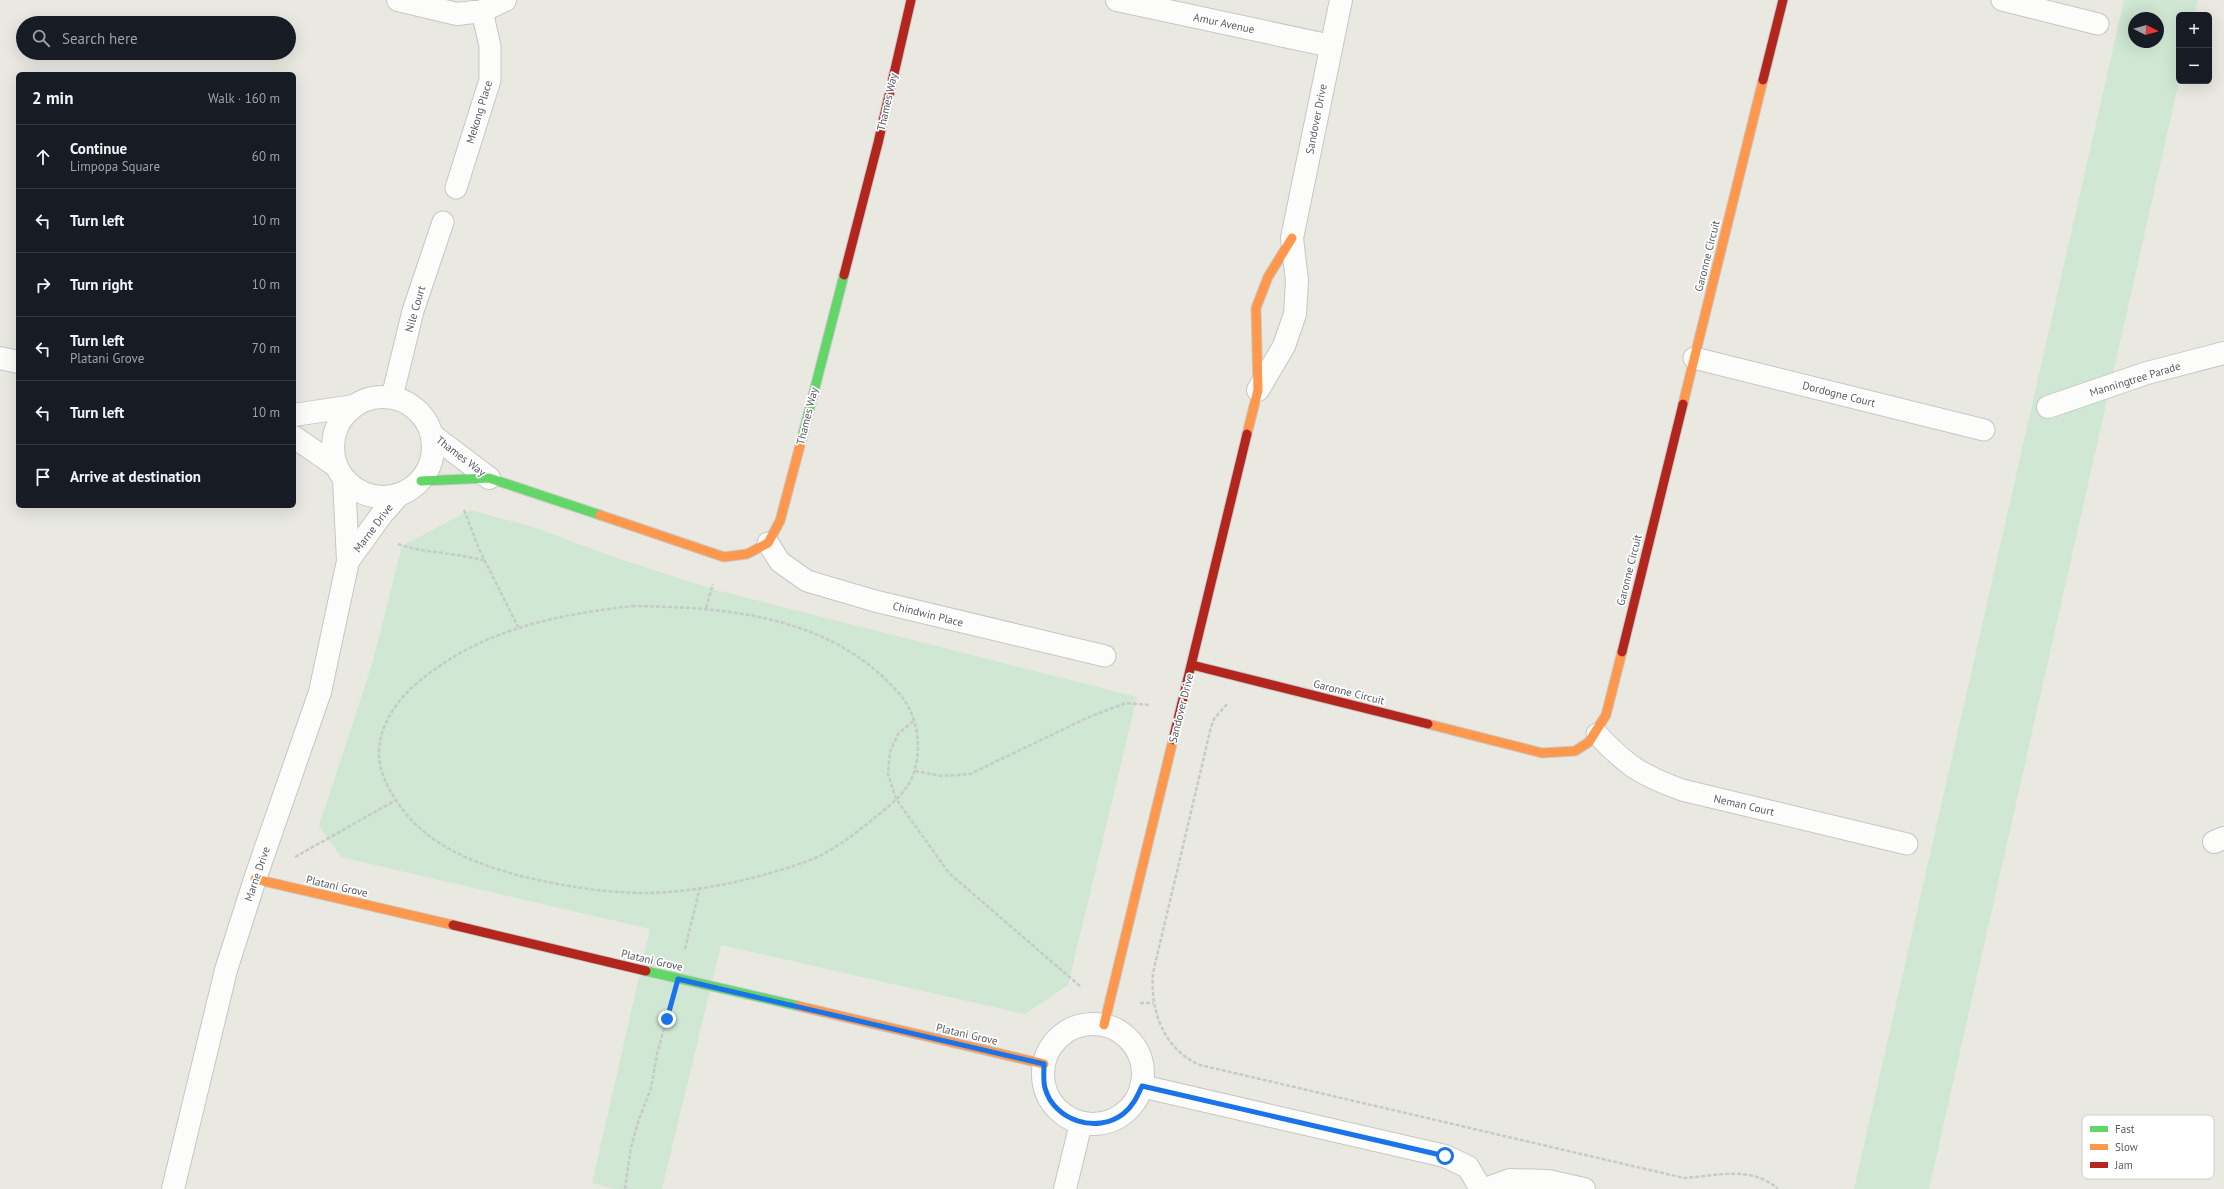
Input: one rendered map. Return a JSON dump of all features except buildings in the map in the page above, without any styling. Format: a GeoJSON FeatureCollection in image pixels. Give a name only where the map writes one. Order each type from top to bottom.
{"type":"FeatureCollection","features":[{"type":"Feature","properties":{"kind":"street"},"geometry":{"type":"LineString","coordinates":[[398,0],[457,14],[482,11],[505,0]]}},
{"type":"Feature","properties":{"kind":"street","name":"Thames Way"},"geometry":{"type":"LineString","coordinates":[[432,435],[489,478],[724,557],[747,554],[768,543],[780,521],[878,143],[911,0]]}},
{"type":"Feature","properties":{"kind":"street","name":"Amur Avenue"},"geometry":{"type":"LineString","coordinates":[[1117,0],[1331,46]]}},
{"type":"Feature","properties":{"kind":"street","name":"Sandover Drive"},"geometry":{"type":"LineString","coordinates":[[1258,390],[1284,346],[1295,314],[1297,281],[1292,238],[1341,0]]}},
{"type":"Feature","properties":{"kind":"street","name":"Garonne Circuit"},"geometry":{"type":"LineString","coordinates":[[1192,665],[1542,753],[1562,755],[1583,749],[1597,734],[1606,715],[1783,0]]}},
{"type":"Feature","properties":{"kind":"street","name":"Sandover Drive"},"geometry":{"type":"LineString","coordinates":[[1104,1025],[1258,390],[1256,308],[1268,277],[1292,238]]}},
{"type":"Feature","properties":{"kind":"street","name":"Manningtree Parade"},"geometry":{"type":"LineString","coordinates":[[2048,407],[2147,373],[2224,353]]}},
{"type":"Feature","properties":{"kind":"street"},"geometry":{"type":"LineString","coordinates":[[0,358],[16,362]]}},
{"type":"Feature","properties":{"kind":"street"},"geometry":{"type":"LineString","coordinates":[[296,415],[354,406],[378,397],[392,397],[406,401],[418,410],[426,421],[432,435],[433,459],[428,471],[411,490],[399,495],[384,498],[369,496],[356,489],[340,473],[296,439]]}},
{"type":"Feature","properties":{"kind":"street"},"geometry":{"type":"LineString","coordinates":[[340,473],[333,449],[335,433],[342,418],[354,406]]}},
{"type":"Feature","properties":{"kind":"street","name":"Marne Drive"},"geometry":{"type":"LineString","coordinates":[[173,1189],[226,970],[255,879],[320,692],[348,561],[340,473]]}},
{"type":"Feature","properties":{"kind":"street","name":"Thames Way"},"geometry":{"type":"LineString","coordinates":[[421,480],[489,478]]}},
{"type":"Feature","properties":{"kind":"street","name":"Marne Drive"},"geometry":{"type":"LineString","coordinates":[[348,561],[382,514],[399,495]]}},
{"type":"Feature","properties":{"kind":"street","name":"Platani Grove"},"geometry":{"type":"LineString","coordinates":[[255,879],[1044,1064]]}},
{"type":"Feature","properties":{"kind":"street"},"geometry":{"type":"LineString","coordinates":[[1095,1024],[1104,1025],[1120,1032],[1133,1044],[1141,1060],[1142,1086],[1135,1102],[1122,1114],[1107,1122],[1090,1124],[1081,1123],[1065,1116],[1052,1104],[1044,1088],[1044,1064],[1050,1047],[1062,1034],[1078,1026],[1095,1024]]}},
{"type":"Feature","properties":{"kind":"street"},"geometry":{"type":"LineString","coordinates":[[1142,1086],[1445,1156],[1468,1167],[1481,1189]]}},
{"type":"Feature","properties":{"kind":"street"},"geometry":{"type":"LineString","coordinates":[[1065,1189],[1081,1123]]}},
{"type":"Feature","properties":{"kind":"street"},"geometry":{"type":"LineString","coordinates":[[1485,1189],[1510,1180],[1548,1180],[1584,1189]]}},
{"type":"Feature","properties":{"kind":"lane"},"geometry":{"type":"LineString","coordinates":[[2002,0],[2098,24]]}},
{"type":"Feature","properties":{"kind":"lane","name":"Mekong Place"},"geometry":{"type":"LineString","coordinates":[[456,188],[490,80],[492,62],[482,11]]}},
{"type":"Feature","properties":{"kind":"lane","name":"Nile Court"},"geometry":{"type":"LineString","coordinates":[[392,397],[413,311],[443,222]]}},
{"type":"Feature","properties":{"kind":"lane","name":"Dordogne Court"},"geometry":{"type":"LineString","coordinates":[[1694,358],[1984,430]]}},
{"type":"Feature","properties":{"kind":"lane","name":"Chindwin Place"},"geometry":{"type":"LineString","coordinates":[[768,543],[780,562],[807,581],[875,601],[1105,656]]}},
{"type":"Feature","properties":{"kind":"lane","name":"Neman Court"},"geometry":{"type":"LineString","coordinates":[[1597,734],[1621,760],[1648,777],[1682,790],[1907,844]]}},
{"type":"Feature","properties":{"kind":"path"},"geometry":{"type":"LineString","coordinates":[[464,510],[485,561],[518,627]]}},
{"type":"Feature","properties":{"kind":"path"},"geometry":{"type":"LineString","coordinates":[[398,544],[411,549],[454,553],[485,561]]}},
{"type":"Feature","properties":{"kind":"path"},"geometry":{"type":"LineString","coordinates":[[706,608],[714,579]]}},
{"type":"Feature","properties":{"kind":"path"},"geometry":{"type":"LineString","coordinates":[[632,606],[706,608],[778,621],[830,641],[855,655],[883,677],[896,690],[908,707],[913,721],[917,740],[915,771],[907,786],[896,799],[837,846],[808,861],[770,874],[700,887],[650,893],[608,891],[542,881],[477,862],[450,850],[424,833],[408,818],[385,784],[377,753],[383,731],[398,702],[422,679],[451,658],[484,640],[518,627],[596,610],[632,606]]}},
{"type":"Feature","properties":{"kind":"path"},"geometry":{"type":"LineString","coordinates":[[1230,698],[1229,703],[1214,719],[1211,727],[1153,973],[1153,1003],[1159,1023],[1177,1050],[1190,1061],[1200,1065],[1684,1178],[1730,1172],[1748,1174],[1764,1179],[1778,1189]]}},
{"type":"Feature","properties":{"kind":"path"},"geometry":{"type":"LineString","coordinates":[[915,771],[942,776],[970,774],[1054,732],[1126,703],[1153,706]]}},
{"type":"Feature","properties":{"kind":"path"},"geometry":{"type":"LineString","coordinates":[[913,721],[898,734],[890,752],[888,774],[896,799],[949,873],[1080,987]]}},
{"type":"Feature","properties":{"kind":"path"},"geometry":{"type":"LineString","coordinates":[[255,879],[365,819],[396,800]]}},
{"type":"Feature","properties":{"kind":"path"},"geometry":{"type":"LineString","coordinates":[[625,1189],[631,1147],[638,1122],[652,1088],[657,1054],[678,979],[700,887]]}},
{"type":"Feature","properties":{"kind":"path"},"geometry":{"type":"LineString","coordinates":[[1134,1004],[1153,1003]]}},
{"type":"Feature","properties":{"kind":"green space"},"geometry":{"type":"Polygon","coordinates":[[[2124,0],[2198,0],[2195,12],[2176,12],[2176,84],[2178,84],[1929,1189],[1854,1189],[2124,0]]]}},
{"type":"Feature","properties":{"kind":"green space"},"geometry":{"type":"Polygon","coordinates":[[[470,510],[530,526],[622,560],[716,590],[1137,697],[1068,985],[1025,1014],[721,945],[662,1189],[615,1189],[592,1183],[650,929],[341,857],[319,826],[372,664],[402,546],[470,510]]]}},
{"type":"Feature","properties":{"kind":"traffic: fast"},"geometry":{"type":"LineString","coordinates":[[802,438],[844,275]]}},
{"type":"Feature","properties":{"kind":"traffic: fast"},"geometry":{"type":"LineString","coordinates":[[421,481],[489,478],[600,515]]}},
{"type":"Feature","properties":{"kind":"traffic: fast"},"geometry":{"type":"LineString","coordinates":[[646,971],[798,1006]]}},
{"type":"Feature","properties":{"kind":"traffic: slow"},"geometry":{"type":"LineString","coordinates":[[1683,404],[1763,80]]}},
{"type":"Feature","properties":{"kind":"traffic: slow"},"geometry":{"type":"LineString","coordinates":[[1247,434],[1258,390],[1256,308],[1268,277],[1292,238]]}},
{"type":"Feature","properties":{"kind":"traffic: slow"},"geometry":{"type":"LineString","coordinates":[[600,515],[724,557],[747,554],[768,543],[780,521],[802,438]]}},
{"type":"Feature","properties":{"kind":"traffic: slow"},"geometry":{"type":"LineString","coordinates":[[1428,724],[1542,753],[1575,751],[1589,742],[1606,715],[1622,652]]}},
{"type":"Feature","properties":{"kind":"traffic: slow"},"geometry":{"type":"LineString","coordinates":[[1104,1025],[1173,740]]}},
{"type":"Feature","properties":{"kind":"traffic: slow"},"geometry":{"type":"LineString","coordinates":[[255,879],[453,925]]}},
{"type":"Feature","properties":{"kind":"traffic: slow"},"geometry":{"type":"LineString","coordinates":[[798,1006],[1044,1064]]}},
{"type":"Feature","properties":{"kind":"traffic: jam"},"geometry":{"type":"LineString","coordinates":[[844,275],[878,143],[911,0]]}},
{"type":"Feature","properties":{"kind":"traffic: jam"},"geometry":{"type":"LineString","coordinates":[[1763,80],[1783,0]]}},
{"type":"Feature","properties":{"kind":"traffic: jam"},"geometry":{"type":"LineString","coordinates":[[1622,652],[1683,404]]}},
{"type":"Feature","properties":{"kind":"traffic: jam"},"geometry":{"type":"LineString","coordinates":[[1173,740],[1247,434]]}},
{"type":"Feature","properties":{"kind":"traffic: jam"},"geometry":{"type":"LineString","coordinates":[[1192,665],[1428,724]]}},
{"type":"Feature","properties":{"kind":"traffic: jam"},"geometry":{"type":"LineString","coordinates":[[453,925],[646,971]]}},
{"type":"Feature","properties":{"kind":"route"},"geometry":{"type":"LineString","coordinates":[[667,1019],[678,979],[1044,1064],[1044,1088],[1052,1104],[1065,1116],[1081,1123],[1090,1124],[1107,1122],[1122,1114],[1135,1102],[1142,1086],[1445,1156]]}}]}
